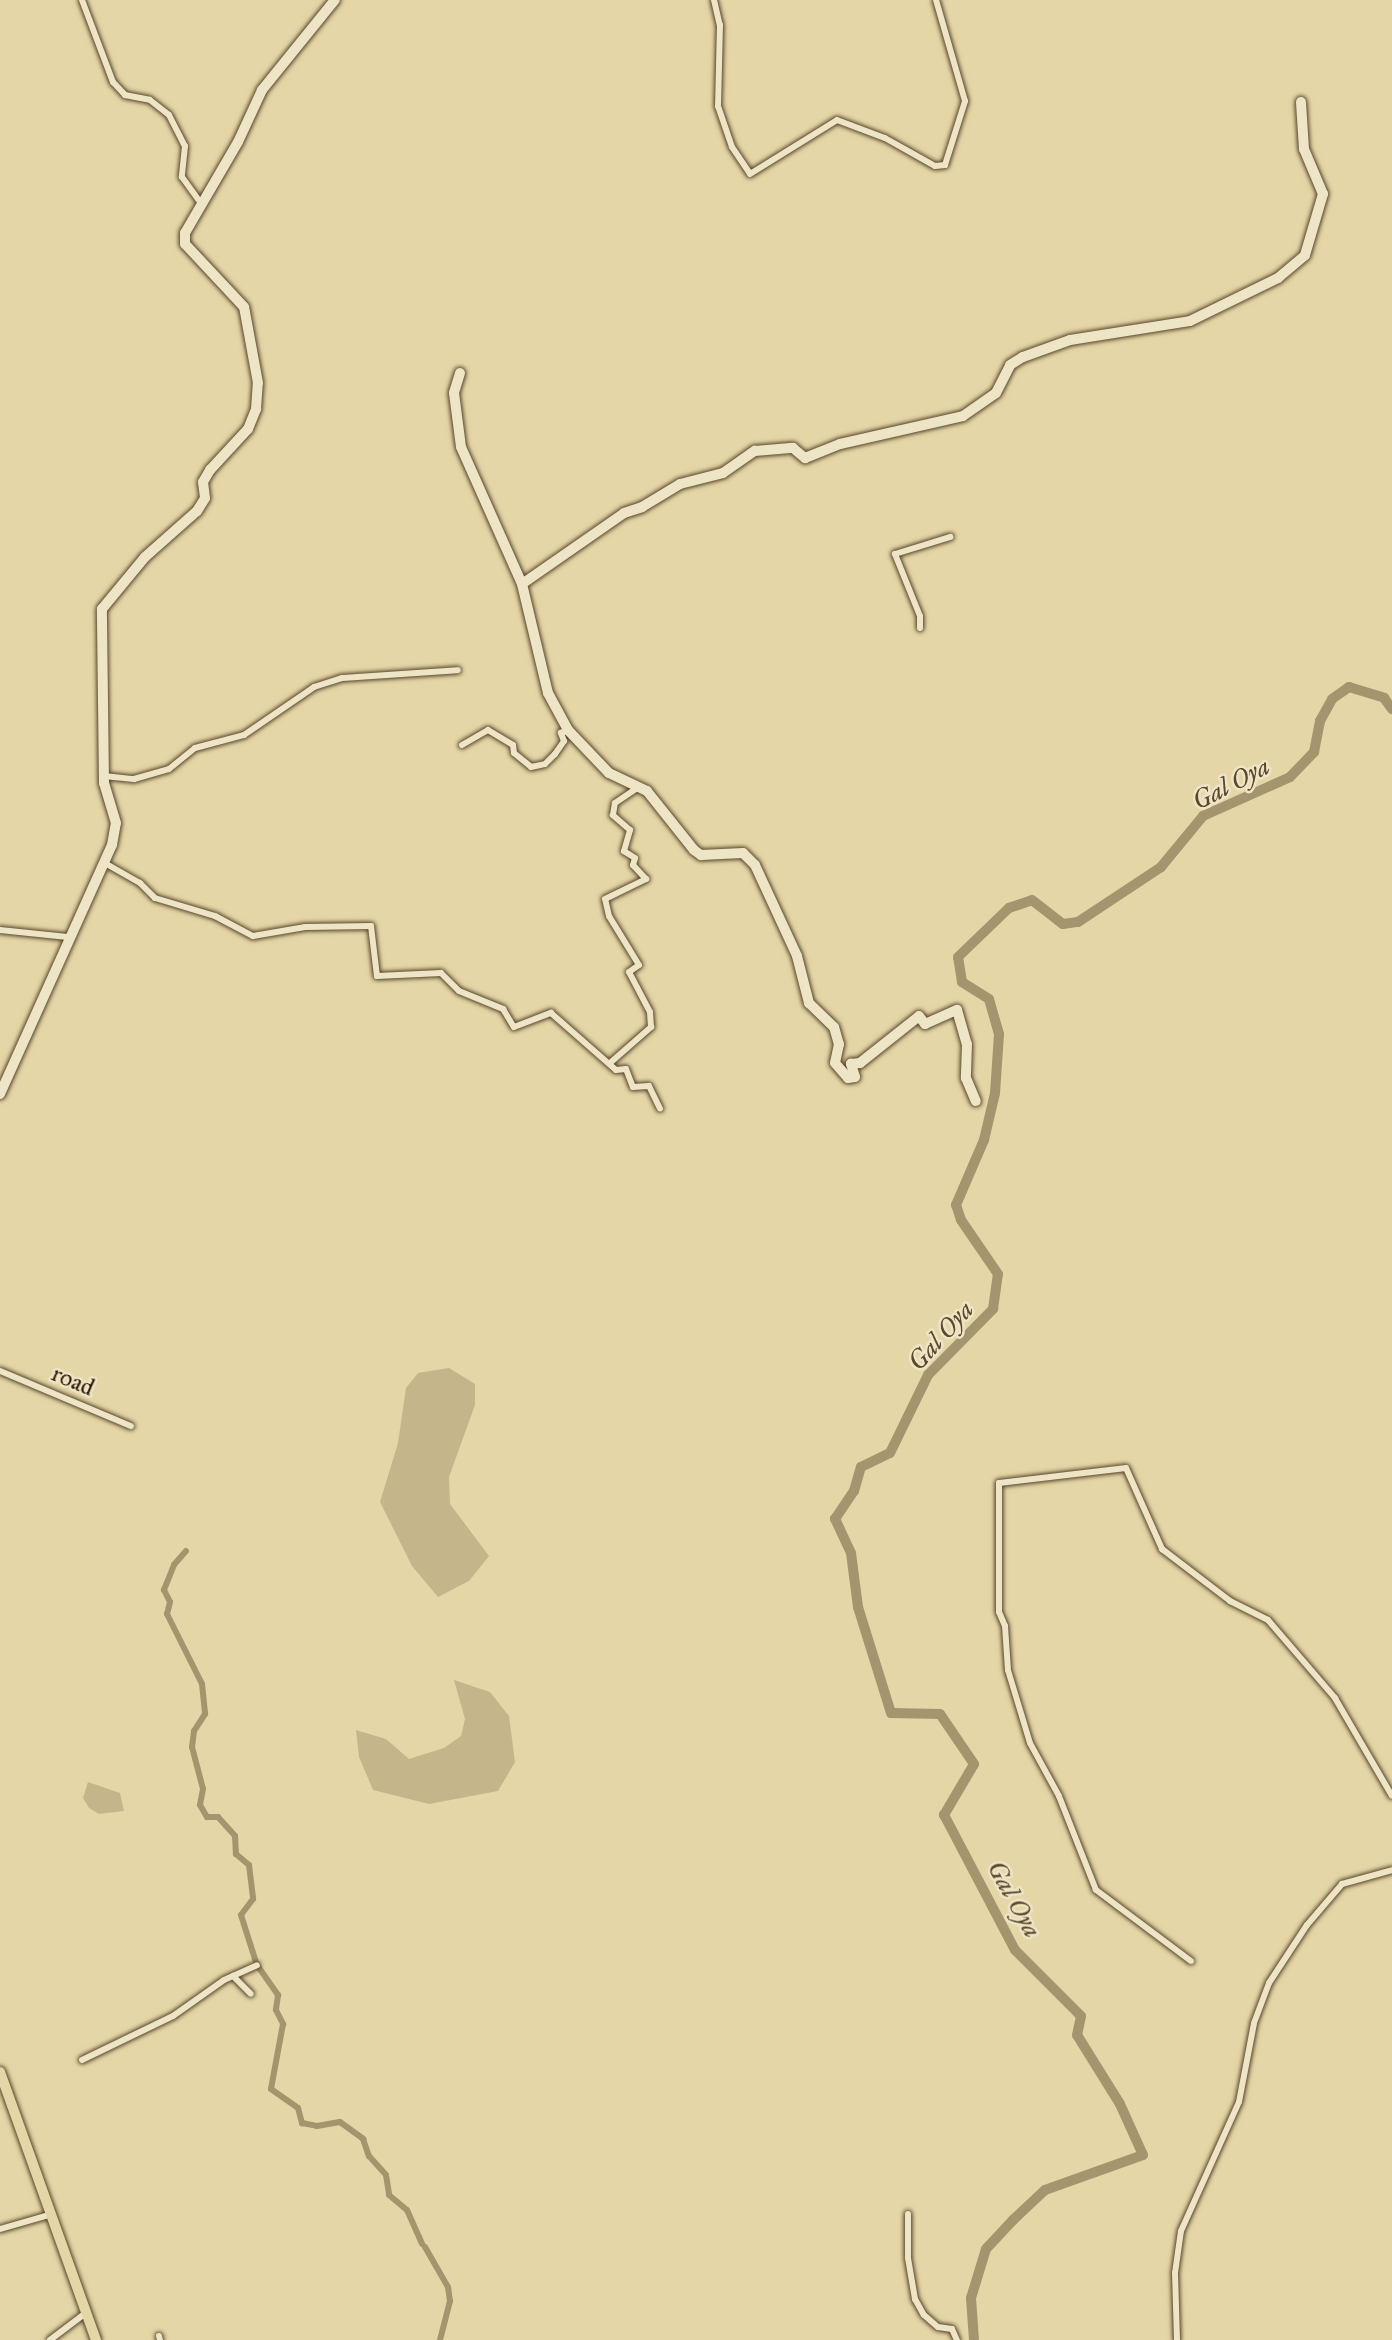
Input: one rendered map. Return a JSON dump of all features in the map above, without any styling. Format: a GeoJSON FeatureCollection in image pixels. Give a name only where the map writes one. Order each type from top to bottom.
{"type":"FeatureCollection","features":[{"type":"Feature","properties":{"kind":"main road"},"geometry":{"type":"LineString","coordinates":[[0,1094],[68,937],[112,845],[116,823],[104,776],[102,609],[145,557],[197,511],[205,498],[203,482],[210,470],[248,429],[256,409],[258,383],[244,307],[186,244],[185,233],[262,90],[335,0]]}},
{"type":"Feature","properties":{"kind":"main road"},"geometry":{"type":"LineString","coordinates":[[522,584],[624,513],[642,508],[680,484],[723,473],[755,451],[793,449],[805,458],[839,444],[963,416],[996,393],[1010,365],[1023,357],[1070,340],[1190,321],[1278,278],[1304,255],[1323,194],[1304,149],[1301,102]]}},
{"type":"Feature","properties":{"kind":"main road"},"geometry":{"type":"LineString","coordinates":[[460,373],[454,393],[461,447],[522,584],[548,693],[568,730],[609,773],[639,787],[694,850],[701,855],[743,853],[755,865],[797,956],[809,1003],[834,1027],[839,1044],[835,1063],[848,1077],[855,1077],[850,1064],[860,1063],[919,1016],[925,1024],[957,1010],[967,1044],[966,1078],[976,1101]]}},
{"type":"Feature","properties":{"kind":"main road"},"geometry":{"type":"LineString","coordinates":[[0,2072],[96,2340]]}},
{"type":"Feature","properties":{"kind":"street"},"geometry":{"type":"LineString","coordinates":[[82,0],[113,82],[125,95],[149,100],[169,115],[185,146],[183,177],[201,203]]}},
{"type":"Feature","properties":{"kind":"street"},"geometry":{"type":"LineString","coordinates":[[714,0],[720,25],[718,106],[732,147],[750,174],[838,120],[885,138],[935,166],[945,165],[965,101],[945,18],[936,0]]}},
{"type":"Feature","properties":{"kind":"street"},"geometry":{"type":"LineString","coordinates":[[920,628],[920,616],[895,554],[950,537]]}},
{"type":"Feature","properties":{"kind":"street"},"geometry":{"type":"LineString","coordinates":[[104,776],[135,779],[161,772],[195,748],[244,735],[314,687],[342,678],[458,670]]}},
{"type":"Feature","properties":{"kind":"street"},"geometry":{"type":"LineString","coordinates":[[462,745],[488,730],[513,746],[514,753],[531,767],[545,764],[564,741],[561,733],[568,730]]}},
{"type":"Feature","properties":{"kind":"street"},"geometry":{"type":"LineString","coordinates":[[610,1063],[651,1027],[650,1012],[629,972],[639,965],[609,916],[605,899],[646,878],[634,865],[635,858],[624,851],[630,830],[613,815],[615,803],[639,787]]}},
{"type":"Feature","properties":{"kind":"street"},"geometry":{"type":"LineString","coordinates":[[103,862],[140,883],[155,898],[215,916],[253,936],[305,928],[371,926],[377,976],[441,973],[459,991],[503,1009],[514,1027],[551,1013],[616,1070],[626,1069],[633,1087],[649,1086],[660,1109]]}},
{"type":"Feature","properties":{"kind":"street"},"geometry":{"type":"LineString","coordinates":[[0,930],[68,937]]}},
{"type":"Feature","properties":{"kind":"street","name":"road"},"geometry":{"type":"LineString","coordinates":[[0,1371],[131,1426]]}},
{"type":"Feature","properties":{"kind":"street"},"geometry":{"type":"LineString","coordinates":[[1191,1961],[1096,1890],[1059,1797],[1030,1743],[1008,1670],[1005,1626],[999,1612],[999,1483],[1126,1468],[1162,1549],[1230,1601],[1268,1620],[1335,1698],[1392,1796]]}},
{"type":"Feature","properties":{"kind":"street"},"geometry":{"type":"LineString","coordinates":[[1177,2340],[1175,2273],[1181,2231],[1239,2102],[1254,2023],[1269,1983],[1307,1925],[1342,1884],[1392,1870]]}},
{"type":"Feature","properties":{"kind":"street"},"geometry":{"type":"LineString","coordinates":[[82,2060],[180,2012],[233,1976],[257,1965]]}},
{"type":"Feature","properties":{"kind":"street"},"geometry":{"type":"LineString","coordinates":[[233,1976],[251,1994]]}},
{"type":"Feature","properties":{"kind":"street"},"geometry":{"type":"LineString","coordinates":[[908,2214],[908,2258],[915,2299],[924,2315],[938,2327],[952,2329],[957,2340]]}},
{"type":"Feature","properties":{"kind":"street"},"geometry":{"type":"LineString","coordinates":[[0,2229],[49,2215]]}},
{"type":"Feature","properties":{"kind":"street"},"geometry":{"type":"LineString","coordinates":[[50,2340],[87,2312]]}},
{"type":"Feature","properties":{"kind":"shaded area"},"geometry":{"type":"Polygon","coordinates":[[[449,1368],[475,1384],[475,1405],[449,1477],[450,1504],[489,1556],[469,1581],[438,1597],[412,1566],[380,1502],[398,1443],[406,1388],[418,1373],[449,1368]]]}},
{"type":"Feature","properties":{"kind":"shaded area"},"geometry":{"type":"Polygon","coordinates":[[[454,1680],[490,1692],[509,1716],[515,1762],[498,1791],[429,1804],[373,1790],[359,1757],[356,1730],[386,1739],[409,1759],[444,1748],[461,1736],[465,1719],[454,1680]]]}},
{"type":"Feature","properties":{"kind":"shaded area"},"geometry":{"type":"Polygon","coordinates":[[[88,1782],[120,1793],[124,1811],[99,1814],[89,1808],[83,1798],[88,1782]]]}},
{"type":"Feature","properties":{"kind":"waterway","name":"Gal Oya"},"geometry":{"type":"LineString","coordinates":[[974,2340],[971,2298],[986,2249],[1045,2190],[1143,2155],[1120,2104],[1077,2035],[1081,2016],[1015,1950],[944,1815],[974,1764],[940,1714],[891,1713],[858,1607],[851,1553],[835,1519],[854,1491],[861,1467],[890,1453],[928,1375],[993,1309],[998,1274],[961,1220],[956,1205],[984,1140],[995,1093],[999,1034],[989,999],[962,982],[958,957],[1009,908],[1032,900],[1063,924],[1078,922],[1161,867],[1203,816],[1290,777],[1314,752],[1320,721],[1332,699],[1349,687],[1384,698],[1392,709]]}},
{"type":"Feature","properties":{"kind":"waterway"},"geometry":{"type":"LineString","coordinates":[[186,1551],[174,1565],[164,1590],[170,1602],[167,1614],[202,1684],[205,1714],[194,1731],[192,1747],[203,1789],[200,1805],[207,1817],[218,1817],[235,1836],[236,1854],[249,1865],[253,1899],[241,1915],[257,1965],[278,1995],[276,2010],[283,2024],[271,2089],[298,2108],[302,2123],[317,2126],[340,2122],[363,2139],[369,2156],[386,2175],[389,2195],[407,2210],[422,2244]]}},
{"type":"Feature","properties":{"kind":"waterway"},"geometry":{"type":"LineString","coordinates":[[425,2247],[448,2287],[450,2301],[440,2340]]}}]}
